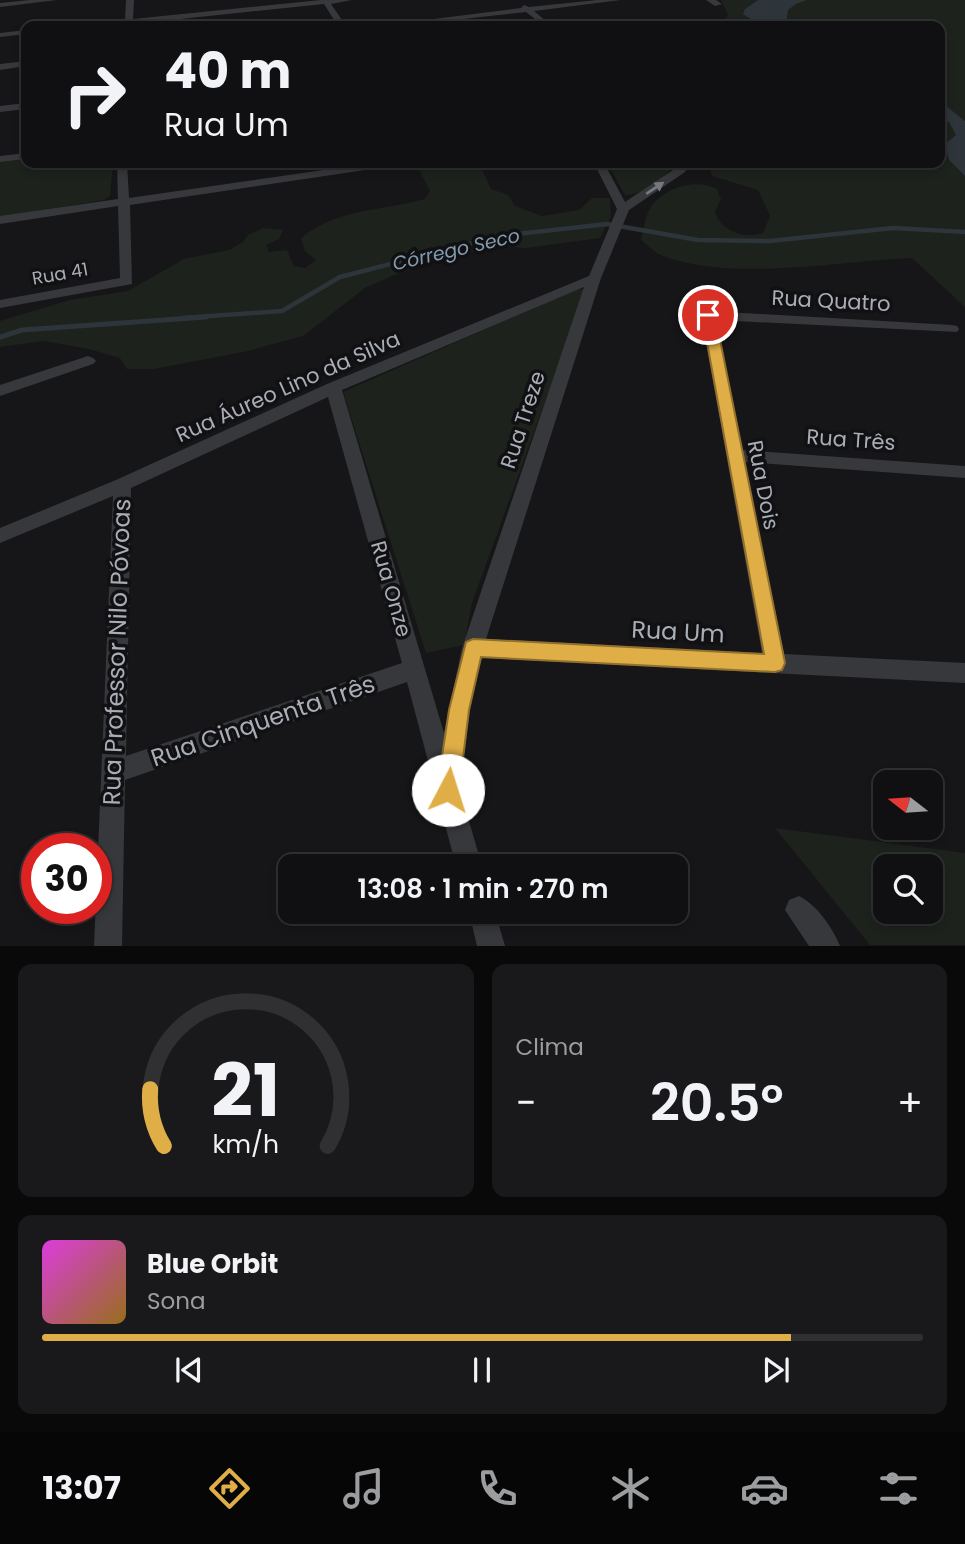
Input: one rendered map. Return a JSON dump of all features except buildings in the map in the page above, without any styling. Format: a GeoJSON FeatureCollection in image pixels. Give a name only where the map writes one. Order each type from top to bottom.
{"type":"FeatureCollection","features":[{"type":"Feature","properties":{"kind":"street"},"geometry":{"type":"LineString","coordinates":[[0,5],[53,0]]}},
{"type":"Feature","properties":{"kind":"street"},"geometry":{"type":"LineString","coordinates":[[129,21],[130,0]]}},
{"type":"Feature","properties":{"kind":"street"},"geometry":{"type":"LineString","coordinates":[[155,21],[348,0]]}},
{"type":"Feature","properties":{"kind":"street"},"geometry":{"type":"LineString","coordinates":[[516,0],[542,21]]}},
{"type":"Feature","properties":{"kind":"street"},"geometry":{"type":"LineString","coordinates":[[427,21],[617,0]]}},
{"type":"Feature","properties":{"kind":"street"},"geometry":{"type":"LineString","coordinates":[[709,0],[718,5]]}},
{"type":"Feature","properties":{"kind":"street"},"geometry":{"type":"LineString","coordinates":[[326,1],[339,21]]}},
{"type":"Feature","properties":{"kind":"street"},"geometry":{"type":"LineString","coordinates":[[0,35],[21,33]]}},
{"type":"Feature","properties":{"kind":"street"},"geometry":{"type":"LineString","coordinates":[[0,67],[21,65]]}},
{"type":"Feature","properties":{"kind":"street"},"geometry":{"type":"LineString","coordinates":[[0,109],[21,107]]}},
{"type":"Feature","properties":{"kind":"street"},"geometry":{"type":"LineString","coordinates":[[0,159],[21,157]]}},
{"type":"Feature","properties":{"kind":"street"},"geometry":{"type":"LineString","coordinates":[[122,168],[124,202]]}},
{"type":"Feature","properties":{"kind":"street"},"geometry":{"type":"LineString","coordinates":[[0,220],[357,168]]}},
{"type":"Feature","properties":{"kind":"street"},"geometry":{"type":"LineString","coordinates":[[601,168],[623,212],[682,168]]}},
{"type":"Feature","properties":{"kind":"street","name":"Rua 41"},"geometry":{"type":"LineString","coordinates":[[0,304],[127,281],[124,202]]}},
{"type":"Feature","properties":{"kind":"street","name":"Rua Treze"},"geometry":{"type":"LineString","coordinates":[[448,790],[459,710],[473,648],[594,278],[623,212]]}},
{"type":"Feature","properties":{"kind":"street","name":"Rua Áureo Lino da Silva"},"geometry":{"type":"LineString","coordinates":[[0,536],[122,485],[332,388],[594,278]]}},
{"type":"Feature","properties":{"kind":"street","name":"Rua Quatro"},"geometry":{"type":"LineString","coordinates":[[708,315],[952,329]]}},
{"type":"Feature","properties":{"kind":"street","name":"Rua Dois"},"geometry":{"type":"LineString","coordinates":[[708,315],[775,663]]}},
{"type":"Feature","properties":{"kind":"street"},"geometry":{"type":"LineString","coordinates":[[0,391],[88,361]]}},
{"type":"Feature","properties":{"kind":"street","name":"Rua Onze"},"geometry":{"type":"LineString","coordinates":[[332,388],[466,854]]}},
{"type":"Feature","properties":{"kind":"street","name":"Rua Três"},"geometry":{"type":"LineString","coordinates":[[733,454],[965,472]]}},
{"type":"Feature","properties":{"kind":"street","name":"Rua Professor Nilo Póvoas"},"geometry":{"type":"LineString","coordinates":[[108,946],[122,485]]}},
{"type":"Feature","properties":{"kind":"street","name":"Rua Um"},"geometry":{"type":"LineString","coordinates":[[473,648],[965,673]]}},
{"type":"Feature","properties":{"kind":"street","name":"Rua Cinquenta Três"},"geometry":{"type":"LineString","coordinates":[[113,773],[414,669]]}},
{"type":"Feature","properties":{"kind":"street"},"geometry":{"type":"LineString","coordinates":[[799,910],[826,946]]}},
{"type":"Feature","properties":{"kind":"street"},"geometry":{"type":"LineString","coordinates":[[485,924],[491,946]]}},
{"type":"Feature","properties":{"kind":"shaded area"},"geometry":{"type":"Polygon","coordinates":[[[721,0],[758,0],[745,9],[750,21],[724,21],[728,15],[721,0]]]}},
{"type":"Feature","properties":{"kind":"shaded area"},"geometry":{"type":"Polygon","coordinates":[[[758,0],[807,0],[788,10],[787,21],[754,21],[743,14],[745,9],[758,0]]]}},
{"type":"Feature","properties":{"kind":"shaded area"},"geometry":{"type":"Polygon","coordinates":[[[807,0],[965,0],[965,121],[945,105],[945,21],[786,21],[787,10],[807,0]]]}},
{"type":"Feature","properties":{"kind":"shaded area"},"geometry":{"type":"Polygon","coordinates":[[[945,105],[965,121],[965,176],[949,160],[945,144],[956,135],[949,122],[945,120],[945,105]]]}},
{"type":"Feature","properties":{"kind":"shaded area"},"geometry":{"type":"Polygon","coordinates":[[[945,120],[949,122],[957,135],[949,160],[965,176],[965,307],[912,258],[786,268],[720,268],[690,264],[663,256],[641,240],[647,214],[657,200],[681,186],[700,184],[717,189],[721,199],[715,212],[728,229],[748,235],[763,233],[770,216],[758,190],[712,176],[710,168],[945,168],[945,120]]]}},
{"type":"Feature","properties":{"kind":"shaded area"},"geometry":{"type":"Polygon","coordinates":[[[21,160],[21,168],[113,168],[110,196],[104,200],[0,217],[0,162],[21,160]]]}},
{"type":"Feature","properties":{"kind":"shaded area"},"geometry":{"type":"Polygon","coordinates":[[[418,168],[481,168],[491,189],[508,195],[515,206],[542,216],[579,210],[592,198],[610,198],[611,217],[600,238],[526,248],[497,246],[394,275],[365,288],[303,336],[248,351],[154,369],[127,369],[120,358],[44,341],[0,347],[0,321],[70,300],[128,291],[184,259],[229,250],[243,242],[248,235],[263,228],[283,230],[279,239],[266,245],[269,252],[287,250],[294,266],[305,268],[316,260],[305,251],[301,238],[315,228],[345,216],[425,199],[430,191],[418,168]]]}},
{"type":"Feature","properties":{"kind":"shaded area"},"geometry":{"type":"Polygon","coordinates":[[[610,168],[671,168],[652,185],[625,195],[610,168]]]}},
{"type":"Feature","properties":{"kind":"shaded area"},"geometry":{"type":"Polygon","coordinates":[[[586,289],[472,603],[464,645],[426,653],[343,392],[575,290],[586,289]]]}},
{"type":"Feature","properties":{"kind":"shaded area"},"geometry":{"type":"Polygon","coordinates":[[[775,828],[965,853],[965,945],[870,945],[775,828]]]}},
{"type":"Feature","properties":{"kind":"waterway","name":"Córrego Seco"},"geometry":{"type":"LineString","coordinates":[[182,318],[282,311],[340,277],[499,236],[607,224],[698,240],[770,241],[893,228],[965,232]]}},
{"type":"Feature","properties":{"kind":"waterway","name":"Córrego Seco"},"geometry":{"type":"LineString","coordinates":[[0,337],[22,330],[206,317]]}},
{"type":"Feature","properties":{"kind":"route"},"geometry":{"type":"LineString","coordinates":[[448,790],[459,710],[473,648],[775,663],[708,315]]}}]}
